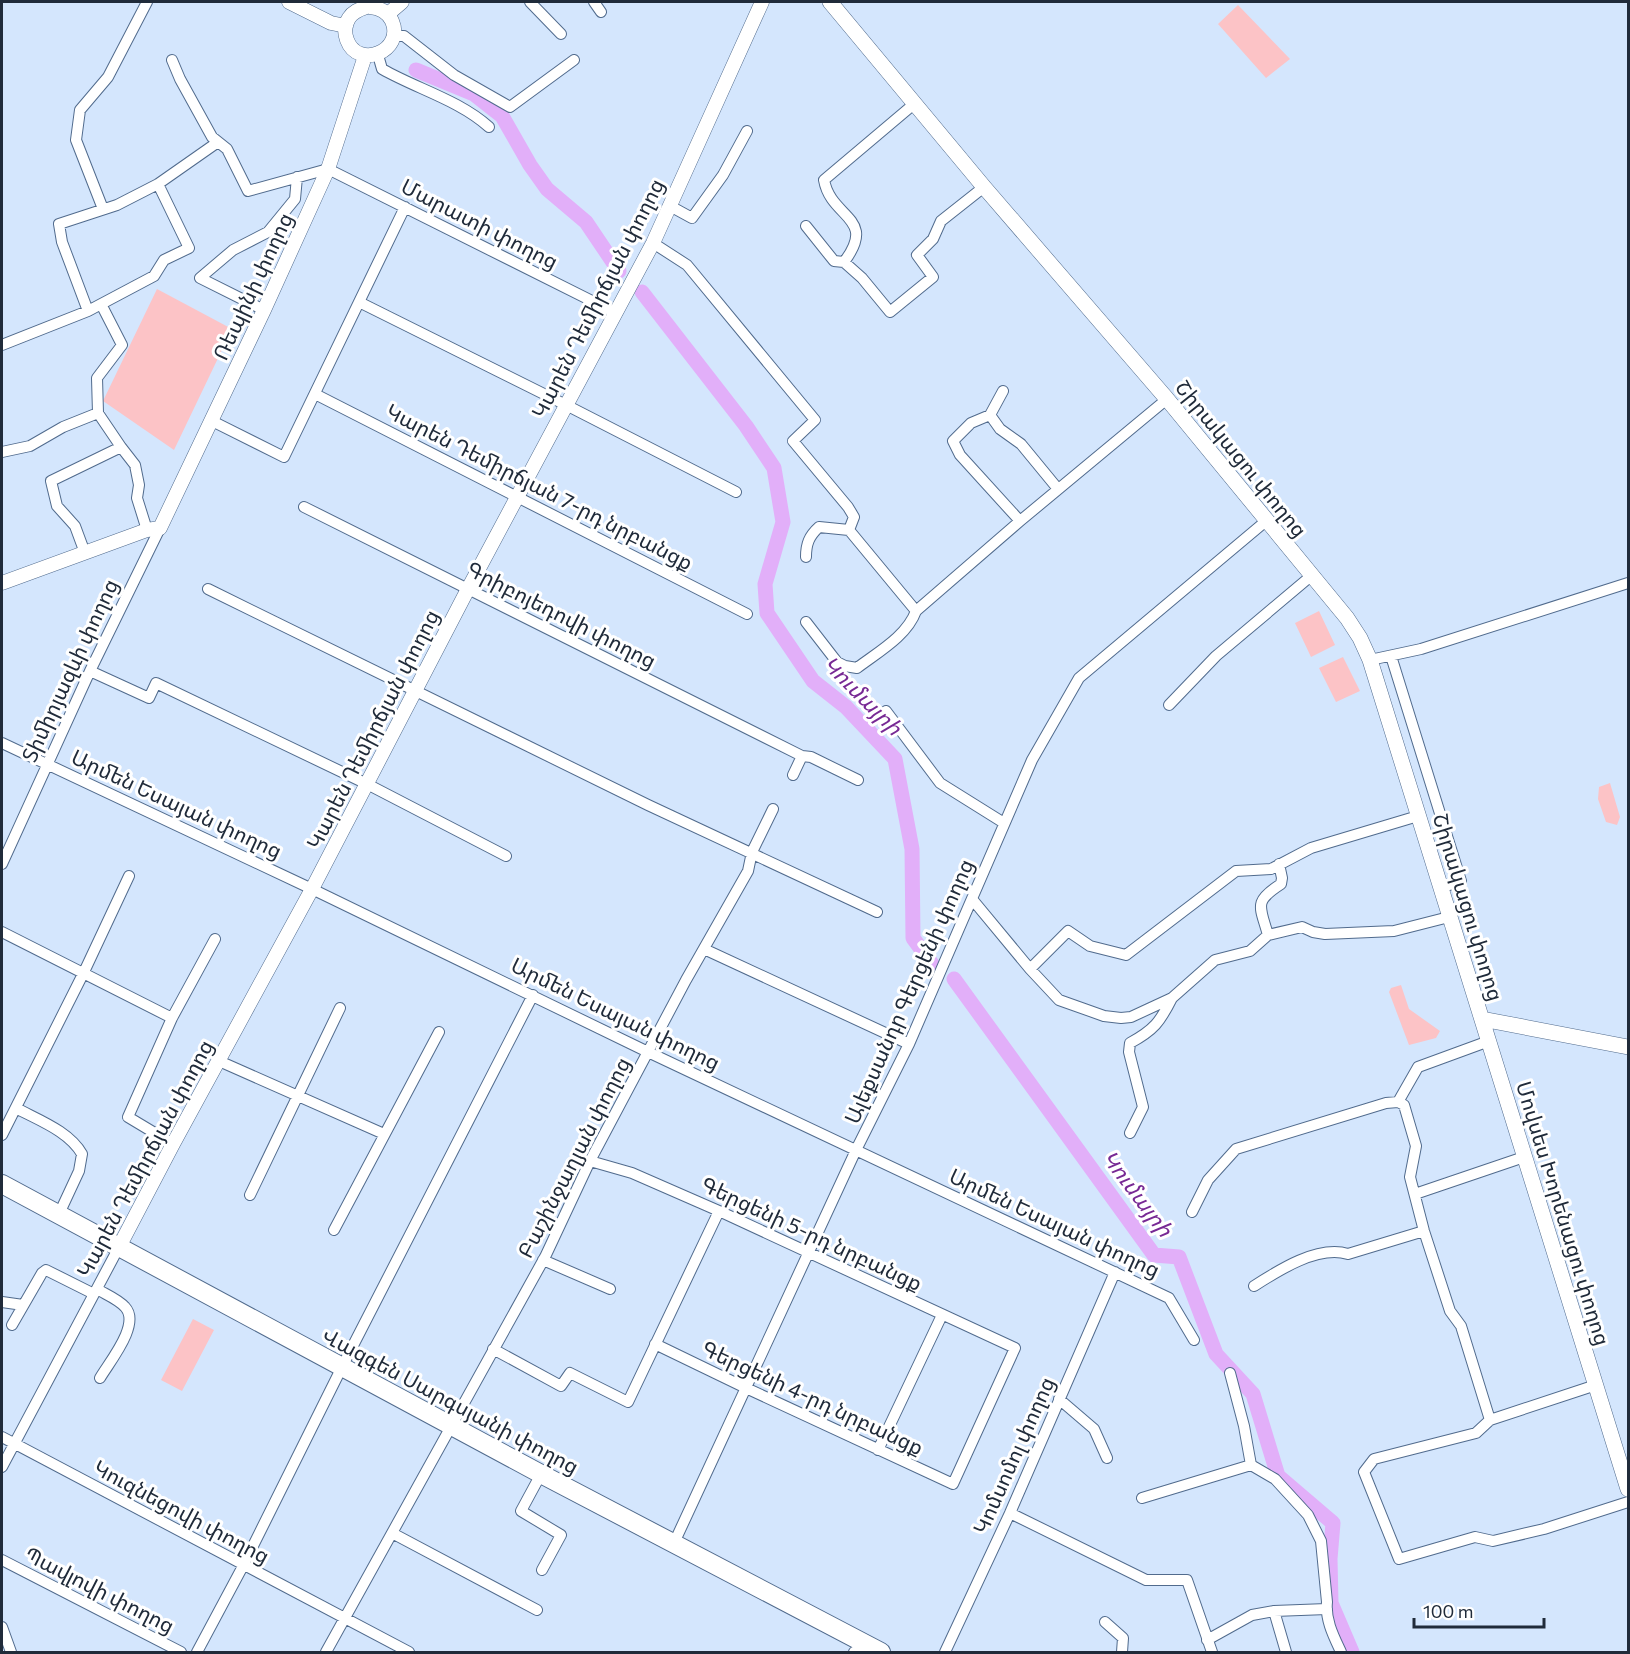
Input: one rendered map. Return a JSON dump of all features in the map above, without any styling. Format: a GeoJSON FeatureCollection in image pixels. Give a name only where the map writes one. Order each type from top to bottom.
{"type":"FeatureCollection","features":[{"type":"Feature","properties":{"kind":"highway","name":"Վազգեն Սարգսյանի փողոց"},"geometry":{"type":"LineString","coordinates":[[2,1184],[541,1474],[674,1543],[868,1650]]}},
{"type":"Feature","properties":{"kind":"main road","name":"Շիրակացու փողոց"},"geometry":{"type":"LineString","coordinates":[[830,2],[984,187],[1167,399],[1347,618],[1360,638],[1370,660],[1482,1019]]}},
{"type":"Feature","properties":{"kind":"main road","name":"Մովսես Խորենացու փողոց"},"geometry":{"type":"LineString","coordinates":[[1482,1019],[1629,1489]]}},
{"type":"Feature","properties":{"kind":"main road"},"geometry":{"type":"LineString","coordinates":[[1482,1019],[1629,1047]]}},
{"type":"Feature","properties":{"kind":"street"},"geometry":{"type":"LineString","coordinates":[[103,209],[76,140],[80,110],[108,77],[147,2]]}},
{"type":"Feature","properties":{"kind":"street"},"geometry":{"type":"LineString","coordinates":[[289,2],[331,23],[346,27]]}},
{"type":"Feature","properties":{"kind":"street"},"geometry":{"type":"LineString","coordinates":[[388,14],[402,2]]}},
{"type":"Feature","properties":{"kind":"street"},"geometry":{"type":"LineString","coordinates":[[530,2],[561,34]]}},
{"type":"Feature","properties":{"kind":"street"},"geometry":{"type":"LineString","coordinates":[[594,2],[601,12]]}},
{"type":"Feature","properties":{"kind":"street","name":"Կարեն Դեմիրճյան փողոց"},"geometry":{"type":"LineString","coordinates":[[2,1467],[173,1144],[312,889],[517,495],[652,243],[762,2]]}},
{"type":"Feature","properties":{"kind":"street"},"geometry":{"type":"LineString","coordinates":[[371,55],[390,45],[394,36],[394,24],[388,14],[374,4],[354,12],[346,27],[345,34],[354,51],[371,55],[382,69],[474,113],[489,126]]}},
{"type":"Feature","properties":{"kind":"street"},"geometry":{"type":"LineString","coordinates":[[394,36],[404,36],[454,75],[510,107],[574,60]]}},
{"type":"Feature","properties":{"kind":"street","name":"Ռեպինի փողոց"},"geometry":{"type":"LineString","coordinates":[[154,529],[212,421],[264,310],[328,169],[371,55]]}},
{"type":"Feature","properties":{"kind":"street"},"geometry":{"type":"LineString","coordinates":[[171,60],[212,137],[227,149],[248,191],[328,169]]}},
{"type":"Feature","properties":{"kind":"street"},"geometry":{"type":"LineString","coordinates":[[844,262],[858,239],[856,228],[826,192],[824,180],[914,104]]}},
{"type":"Feature","properties":{"kind":"street"},"geometry":{"type":"LineString","coordinates":[[670,206],[692,218],[723,175],[747,131]]}},
{"type":"Feature","properties":{"kind":"street"},"geometry":{"type":"LineString","coordinates":[[88,310],[58,224],[117,205],[158,184],[218,142]]}},
{"type":"Feature","properties":{"kind":"street","name":"Մարատի փողոց"},"geometry":{"type":"LineString","coordinates":[[328,169],[614,312]]}},
{"type":"Feature","properties":{"kind":"street"},"geometry":{"type":"LineString","coordinates":[[264,310],[200,278],[233,250],[268,232],[295,199],[297,177]]}},
{"type":"Feature","properties":{"kind":"street"},"geometry":{"type":"LineString","coordinates":[[2,345],[101,304],[154,276],[164,260],[189,248],[158,184]]}},
{"type":"Feature","properties":{"kind":"street"},"geometry":{"type":"LineString","coordinates":[[806,226],[834,261],[844,262],[862,278],[890,312],[933,277],[917,255],[933,239],[941,221],[984,187]]}},
{"type":"Feature","properties":{"kind":"street"},"geometry":{"type":"LineString","coordinates":[[212,421],[284,457],[405,207]]}},
{"type":"Feature","properties":{"kind":"street"},"geometry":{"type":"LineString","coordinates":[[652,243],[687,265],[815,420],[793,441],[848,507],[854,517],[849,530]]}},
{"type":"Feature","properties":{"kind":"street"},"geometry":{"type":"LineString","coordinates":[[359,302],[736,492]]}},
{"type":"Feature","properties":{"kind":"street"},"geometry":{"type":"LineString","coordinates":[[2,583],[154,529],[137,498],[139,485],[135,465],[99,413],[97,378],[122,345],[101,304]]}},
{"type":"Feature","properties":{"kind":"street"},"geometry":{"type":"LineString","coordinates":[[1003,391],[990,415],[971,423],[953,441],[960,455],[1020,521]]}},
{"type":"Feature","properties":{"kind":"street","name":"Կարեն Դեմիրճյան 7-րդ նրբանցք"},"geometry":{"type":"LineString","coordinates":[[315,394],[747,614]]}},
{"type":"Feature","properties":{"kind":"street"},"geometry":{"type":"LineString","coordinates":[[806,622],[837,662],[857,668],[896,638],[912,621],[916,611],[1167,399]]}},
{"type":"Feature","properties":{"kind":"street"},"geometry":{"type":"LineString","coordinates":[[2,452],[30,446],[63,427],[99,413]]}},
{"type":"Feature","properties":{"kind":"street"},"geometry":{"type":"LineString","coordinates":[[990,415],[1000,429],[1021,444],[1058,489]]}},
{"type":"Feature","properties":{"kind":"street"},"geometry":{"type":"LineString","coordinates":[[85,553],[75,526],[57,506],[51,481],[121,447]]}},
{"type":"Feature","properties":{"kind":"street","name":"Գրիբոյեդովի փողոց"},"geometry":{"type":"LineString","coordinates":[[304,507],[802,756],[811,757],[858,780]]}},
{"type":"Feature","properties":{"kind":"street","name":"Ալեքսանդր Գերցենի փողոց"},"geometry":{"type":"LineString","coordinates":[[674,1543],[856,1150],[909,1044],[1032,760],[1079,678],[1266,521]]}},
{"type":"Feature","properties":{"kind":"street"},"geometry":{"type":"LineString","coordinates":[[806,557],[806,546],[811,534],[819,527],[849,530],[916,611]]}},
{"type":"Feature","properties":{"kind":"street","name":"Տիմիրյազևի փողոց"},"geometry":{"type":"LineString","coordinates":[[2,864],[154,529]]}},
{"type":"Feature","properties":{"kind":"street"},"geometry":{"type":"LineString","coordinates":[[1169,705],[1216,656],[1311,576]]}},
{"type":"Feature","properties":{"kind":"street"},"geometry":{"type":"LineString","coordinates":[[1370,660],[1421,649],[1629,583]]}},
{"type":"Feature","properties":{"kind":"street"},"geometry":{"type":"LineString","coordinates":[[208,589],[648,805],[877,912]]}},
{"type":"Feature","properties":{"kind":"street"},"geometry":{"type":"LineString","coordinates":[[1391,656],[1461,881],[1440,888]]}},
{"type":"Feature","properties":{"kind":"street"},"geometry":{"type":"LineString","coordinates":[[90,671],[149,698],[156,683],[367,784],[506,856]]}},
{"type":"Feature","properties":{"kind":"street"},"geometry":{"type":"LineString","coordinates":[[886,711],[940,783],[1005,824]]}},
{"type":"Feature","properties":{"kind":"street","name":"Արմեն Եսայան փողոց"},"geometry":{"type":"LineString","coordinates":[[2,743],[1169,1298],[1194,1340]]}},
{"type":"Feature","properties":{"kind":"street"},"geometry":{"type":"LineString","coordinates":[[793,776],[802,756]]}},
{"type":"Feature","properties":{"kind":"street","name":"Բաշինջաղյան փողոց"},"geometry":{"type":"LineString","coordinates":[[326,1653],[543,1260],[590,1161],[748,870],[752,852],[773,809]]}},
{"type":"Feature","properties":{"kind":"street"},"geometry":{"type":"LineString","coordinates":[[1030,969],[1068,931],[1090,946],[1126,955],[1236,871],[1271,869],[1311,848],[1418,816]]}},
{"type":"Feature","properties":{"kind":"street"},"geometry":{"type":"LineString","coordinates":[[1268,935],[1260,907],[1261,900],[1281,884],[1279,864]]}},
{"type":"Feature","properties":{"kind":"street"},"geometry":{"type":"LineString","coordinates":[[2,1135],[84,972],[129,876]]}},
{"type":"Feature","properties":{"kind":"street"},"geometry":{"type":"LineString","coordinates":[[972,899],[1059,1000],[1104,1016],[1121,1018],[1131,1017],[1172,998],[1215,960],[1250,951],[1268,935],[1302,927],[1325,934],[1394,931],[1449,917]]}},
{"type":"Feature","properties":{"kind":"street"},"geometry":{"type":"LineString","coordinates":[[2,932],[172,1018]]}},
{"type":"Feature","properties":{"kind":"street"},"geometry":{"type":"LineString","coordinates":[[173,1144],[128,1117],[172,1018],[215,939]]}},
{"type":"Feature","properties":{"kind":"street"},"geometry":{"type":"LineString","coordinates":[[704,949],[909,1044]]}},
{"type":"Feature","properties":{"kind":"street"},"geometry":{"type":"LineString","coordinates":[[197,1653],[533,995]]}},
{"type":"Feature","properties":{"kind":"street"},"geometry":{"type":"LineString","coordinates":[[1130,1133],[1143,1107],[1129,1052],[1130,1043],[1149,1033],[1161,1020],[1172,998]]}},
{"type":"Feature","properties":{"kind":"street"},"geometry":{"type":"LineString","coordinates":[[250,1195],[340,1008]]}},
{"type":"Feature","properties":{"kind":"street"},"geometry":{"type":"LineString","coordinates":[[334,1230],[439,1032]]}},
{"type":"Feature","properties":{"kind":"street"},"geometry":{"type":"LineString","coordinates":[[1398,1102],[1418,1067],[1488,1041]]}},
{"type":"Feature","properties":{"kind":"street"},"geometry":{"type":"LineString","coordinates":[[219,1061],[384,1134]]}},
{"type":"Feature","properties":{"kind":"street"},"geometry":{"type":"LineString","coordinates":[[1192,1212],[1208,1180],[1236,1149],[1386,1103],[1398,1102],[1404,1105],[1416,1146],[1410,1177],[1424,1231],[1450,1311],[1461,1326],[1490,1420]]}},
{"type":"Feature","properties":{"kind":"street"},"geometry":{"type":"LineString","coordinates":[[16,1108],[58,1131],[73,1142],[82,1154],[79,1171],[59,1214]]}},
{"type":"Feature","properties":{"kind":"street"},"geometry":{"type":"LineString","coordinates":[[1415,1194],[1524,1157]]}},
{"type":"Feature","properties":{"kind":"street","name":"Գերցենի 5-րդ նրբանցք"},"geometry":{"type":"LineString","coordinates":[[590,1161],[632,1173],[719,1211],[1015,1348],[953,1484]]}},
{"type":"Feature","properties":{"kind":"street"},"geometry":{"type":"LineString","coordinates":[[494,1349],[561,1386],[570,1373],[628,1402],[719,1211]]}},
{"type":"Feature","properties":{"kind":"street"},"geometry":{"type":"LineString","coordinates":[[1254,1286],[1287,1265],[1336,1250],[1348,1254],[1424,1231]]}},
{"type":"Feature","properties":{"kind":"street"},"geometry":{"type":"LineString","coordinates":[[543,1260],[610,1289]]}},
{"type":"Feature","properties":{"kind":"street"},"geometry":{"type":"LineString","coordinates":[[12,1325],[45,1270],[125,1306],[131,1317],[130,1327],[100,1378]]}},
{"type":"Feature","properties":{"kind":"street","name":"Կոմսոմոլ փողոց"},"geometry":{"type":"LineString","coordinates":[[945,1653],[1010,1513],[1115,1272]]}},
{"type":"Feature","properties":{"kind":"street"},"geometry":{"type":"LineString","coordinates":[[2,1302],[22,1305]]}},
{"type":"Feature","properties":{"kind":"street"},"geometry":{"type":"LineString","coordinates":[[878,1450],[942,1315]]}},
{"type":"Feature","properties":{"kind":"street","name":"Գերցենի 4-րդ նրբանցք"},"geometry":{"type":"LineString","coordinates":[[656,1344],[953,1484]]}},
{"type":"Feature","properties":{"kind":"street"},"geometry":{"type":"LineString","coordinates":[[1230,1373],[1244,1426],[1251,1465]]}},
{"type":"Feature","properties":{"kind":"street"},"geometry":{"type":"LineString","coordinates":[[1596,1386],[1490,1420],[1476,1433],[1374,1459],[1364,1472],[1399,1559],[1475,1537],[1494,1541],[1544,1529],[1629,1502]]}},
{"type":"Feature","properties":{"kind":"street"},"geometry":{"type":"LineString","coordinates":[[1059,1399],[1094,1429],[1107,1458]]}},
{"type":"Feature","properties":{"kind":"street","name":"Կուզնեցովի փողոց"},"geometry":{"type":"LineString","coordinates":[[2,1437],[409,1653]]}},
{"type":"Feature","properties":{"kind":"street"},"geometry":{"type":"LineString","coordinates":[[1143,1498],[1251,1465],[1275,1479],[1308,1515],[1321,1541],[1326,1609],[1341,1653]]}},
{"type":"Feature","properties":{"kind":"street"},"geometry":{"type":"LineString","coordinates":[[541,1474],[521,1511],[561,1535],[542,1570]]}},
{"type":"Feature","properties":{"kind":"street"},"geometry":{"type":"LineString","coordinates":[[1010,1513],[1146,1580],[1187,1580],[1212,1653]]}},
{"type":"Feature","properties":{"kind":"street"},"geometry":{"type":"LineString","coordinates":[[392,1533],[537,1610]]}},
{"type":"Feature","properties":{"kind":"street","name":"Պավլովի փողոց"},"geometry":{"type":"LineString","coordinates":[[2,1560],[181,1653]]}},
{"type":"Feature","properties":{"kind":"street"},"geometry":{"type":"LineString","coordinates":[[1208,1640],[1252,1615],[1274,1611],[1326,1609]]}},
{"type":"Feature","properties":{"kind":"street"},"geometry":{"type":"LineString","coordinates":[[1274,1611],[1286,1653]]}},
{"type":"Feature","properties":{"kind":"street"},"geometry":{"type":"LineString","coordinates":[[1105,1622],[1123,1638],[1122,1653]]}},
{"type":"Feature","properties":{"kind":"street"},"geometry":{"type":"LineString","coordinates":[[2,1627],[11,1653]]}},
{"type":"Feature","properties":{"kind":"shaded area"},"geometry":{"type":"Polygon","coordinates":[[[1238,5],[1290,59],[1266,78],[1218,24],[1238,5]]]}},
{"type":"Feature","properties":{"kind":"shaded area"},"geometry":{"type":"Polygon","coordinates":[[[157,289],[232,329],[174,450],[103,401],[157,289]]]}},
{"type":"Feature","properties":{"kind":"shaded area"},"geometry":{"type":"Polygon","coordinates":[[[1319,611],[1335,645],[1311,657],[1295,623],[1319,611]]]}},
{"type":"Feature","properties":{"kind":"shaded area"},"geometry":{"type":"Polygon","coordinates":[[[1343,657],[1360,691],[1336,702],[1319,668],[1343,657]]]}},
{"type":"Feature","properties":{"kind":"shaded area"},"geometry":{"type":"Polygon","coordinates":[[[1610,783],[1620,817],[1617,825],[1606,822],[1598,799],[1599,787],[1610,783]]]}},
{"type":"Feature","properties":{"kind":"shaded area"},"geometry":{"type":"Polygon","coordinates":[[[1401,985],[1409,1009],[1440,1031],[1436,1038],[1409,1045],[1389,992],[1391,988],[1401,985]]]}},
{"type":"Feature","properties":{"kind":"shaded area"},"geometry":{"type":"Polygon","coordinates":[[[193,1319],[214,1330],[182,1391],[161,1380],[193,1319]]]}},
{"type":"Feature","properties":{"kind":"waterway"},"geometry":{"type":"LineString","coordinates":[[416,70],[474,94],[502,116],[530,165],[547,189],[586,222],[619,271]]}},
{"type":"Feature","properties":{"kind":"waterway","name":"Կումայրի"},"geometry":{"type":"LineString","coordinates":[[642,292],[746,426],[774,468],[783,522],[765,584],[767,613],[813,681],[846,707],[895,759],[912,849],[913,938],[932,964]]}},
{"type":"Feature","properties":{"kind":"waterway","name":"Կումայրի"},"geometry":{"type":"LineString","coordinates":[[954,979],[1154,1255],[1179,1257],[1216,1354],[1253,1394],[1278,1476],[1333,1523],[1330,1559],[1331,1603],[1352,1652]]}}]}
